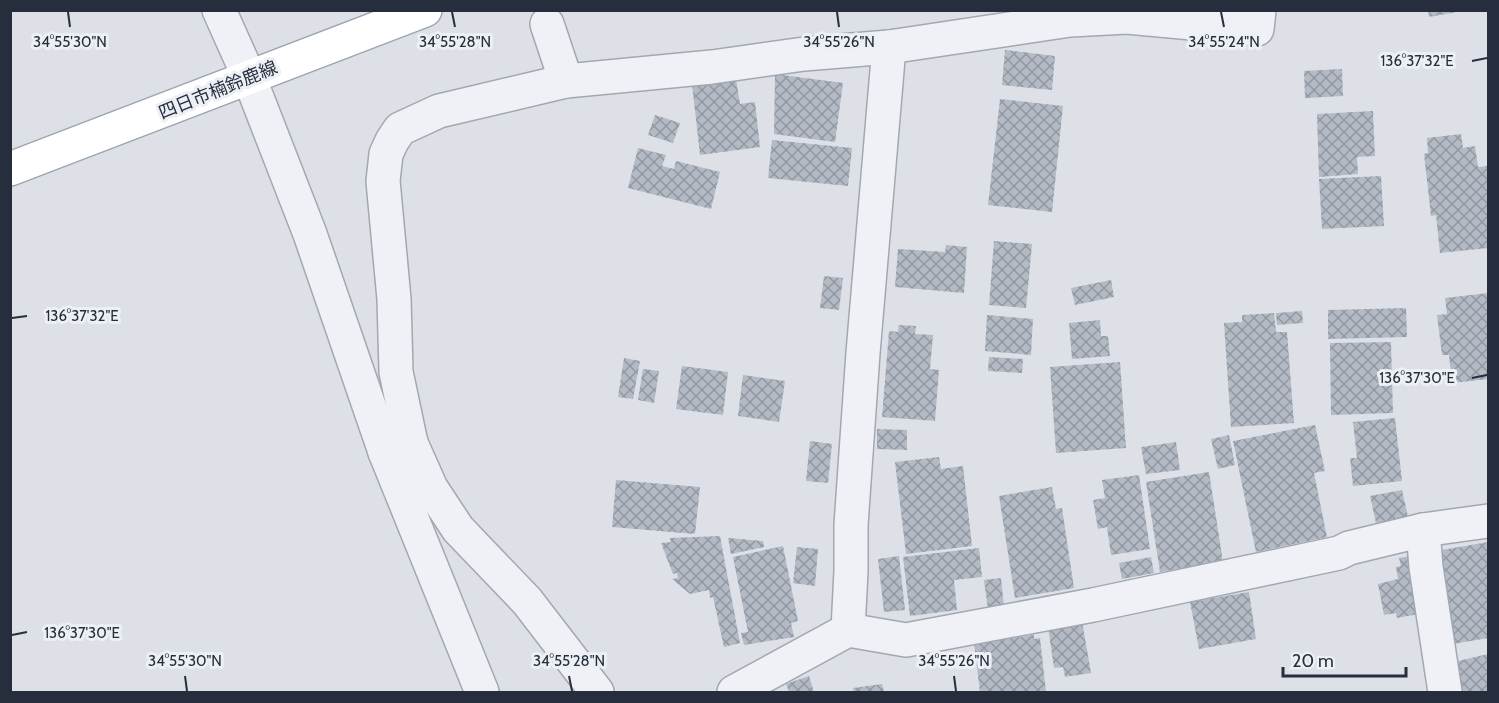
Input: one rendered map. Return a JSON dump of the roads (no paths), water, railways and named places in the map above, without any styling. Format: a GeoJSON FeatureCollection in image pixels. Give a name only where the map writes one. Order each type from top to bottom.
{"type":"FeatureCollection","features":[{"type":"Feature","properties":{"kind":"main road","name":"四日市楠鈴鹿線"},"geometry":{"type":"LineString","coordinates":[[10,169],[426,10]]}},
{"type":"Feature","properties":{"kind":"street"},"geometry":{"type":"LineString","coordinates":[[219,10],[249,77],[310,234],[398,447],[482,693]]}},
{"type":"Feature","properties":{"kind":"street"},"geometry":{"type":"LineString","coordinates":[[597,693],[527,601],[458,528],[431,488],[398,447],[394,299],[383,181],[386,154],[400,129],[440,111],[566,81],[889,47],[1070,20],[1127,17],[1257,29],[1259,10]]}},
{"type":"Feature","properties":{"kind":"street"},"geometry":{"type":"LineString","coordinates":[[547,24],[566,81]]}},
{"type":"Feature","properties":{"kind":"street"},"geometry":{"type":"LineString","coordinates":[[848,630],[851,525],[863,353],[889,47]]}},
{"type":"Feature","properties":{"kind":"street"},"geometry":{"type":"LineString","coordinates":[[734,693],[848,630],[906,640],[1093,605],[1340,553],[1349,548],[1423,530],[1488,521]]}},
{"type":"Feature","properties":{"kind":"street"},"geometry":{"type":"LineString","coordinates":[[1423,530],[1426,567],[1445,693]]}}]}
